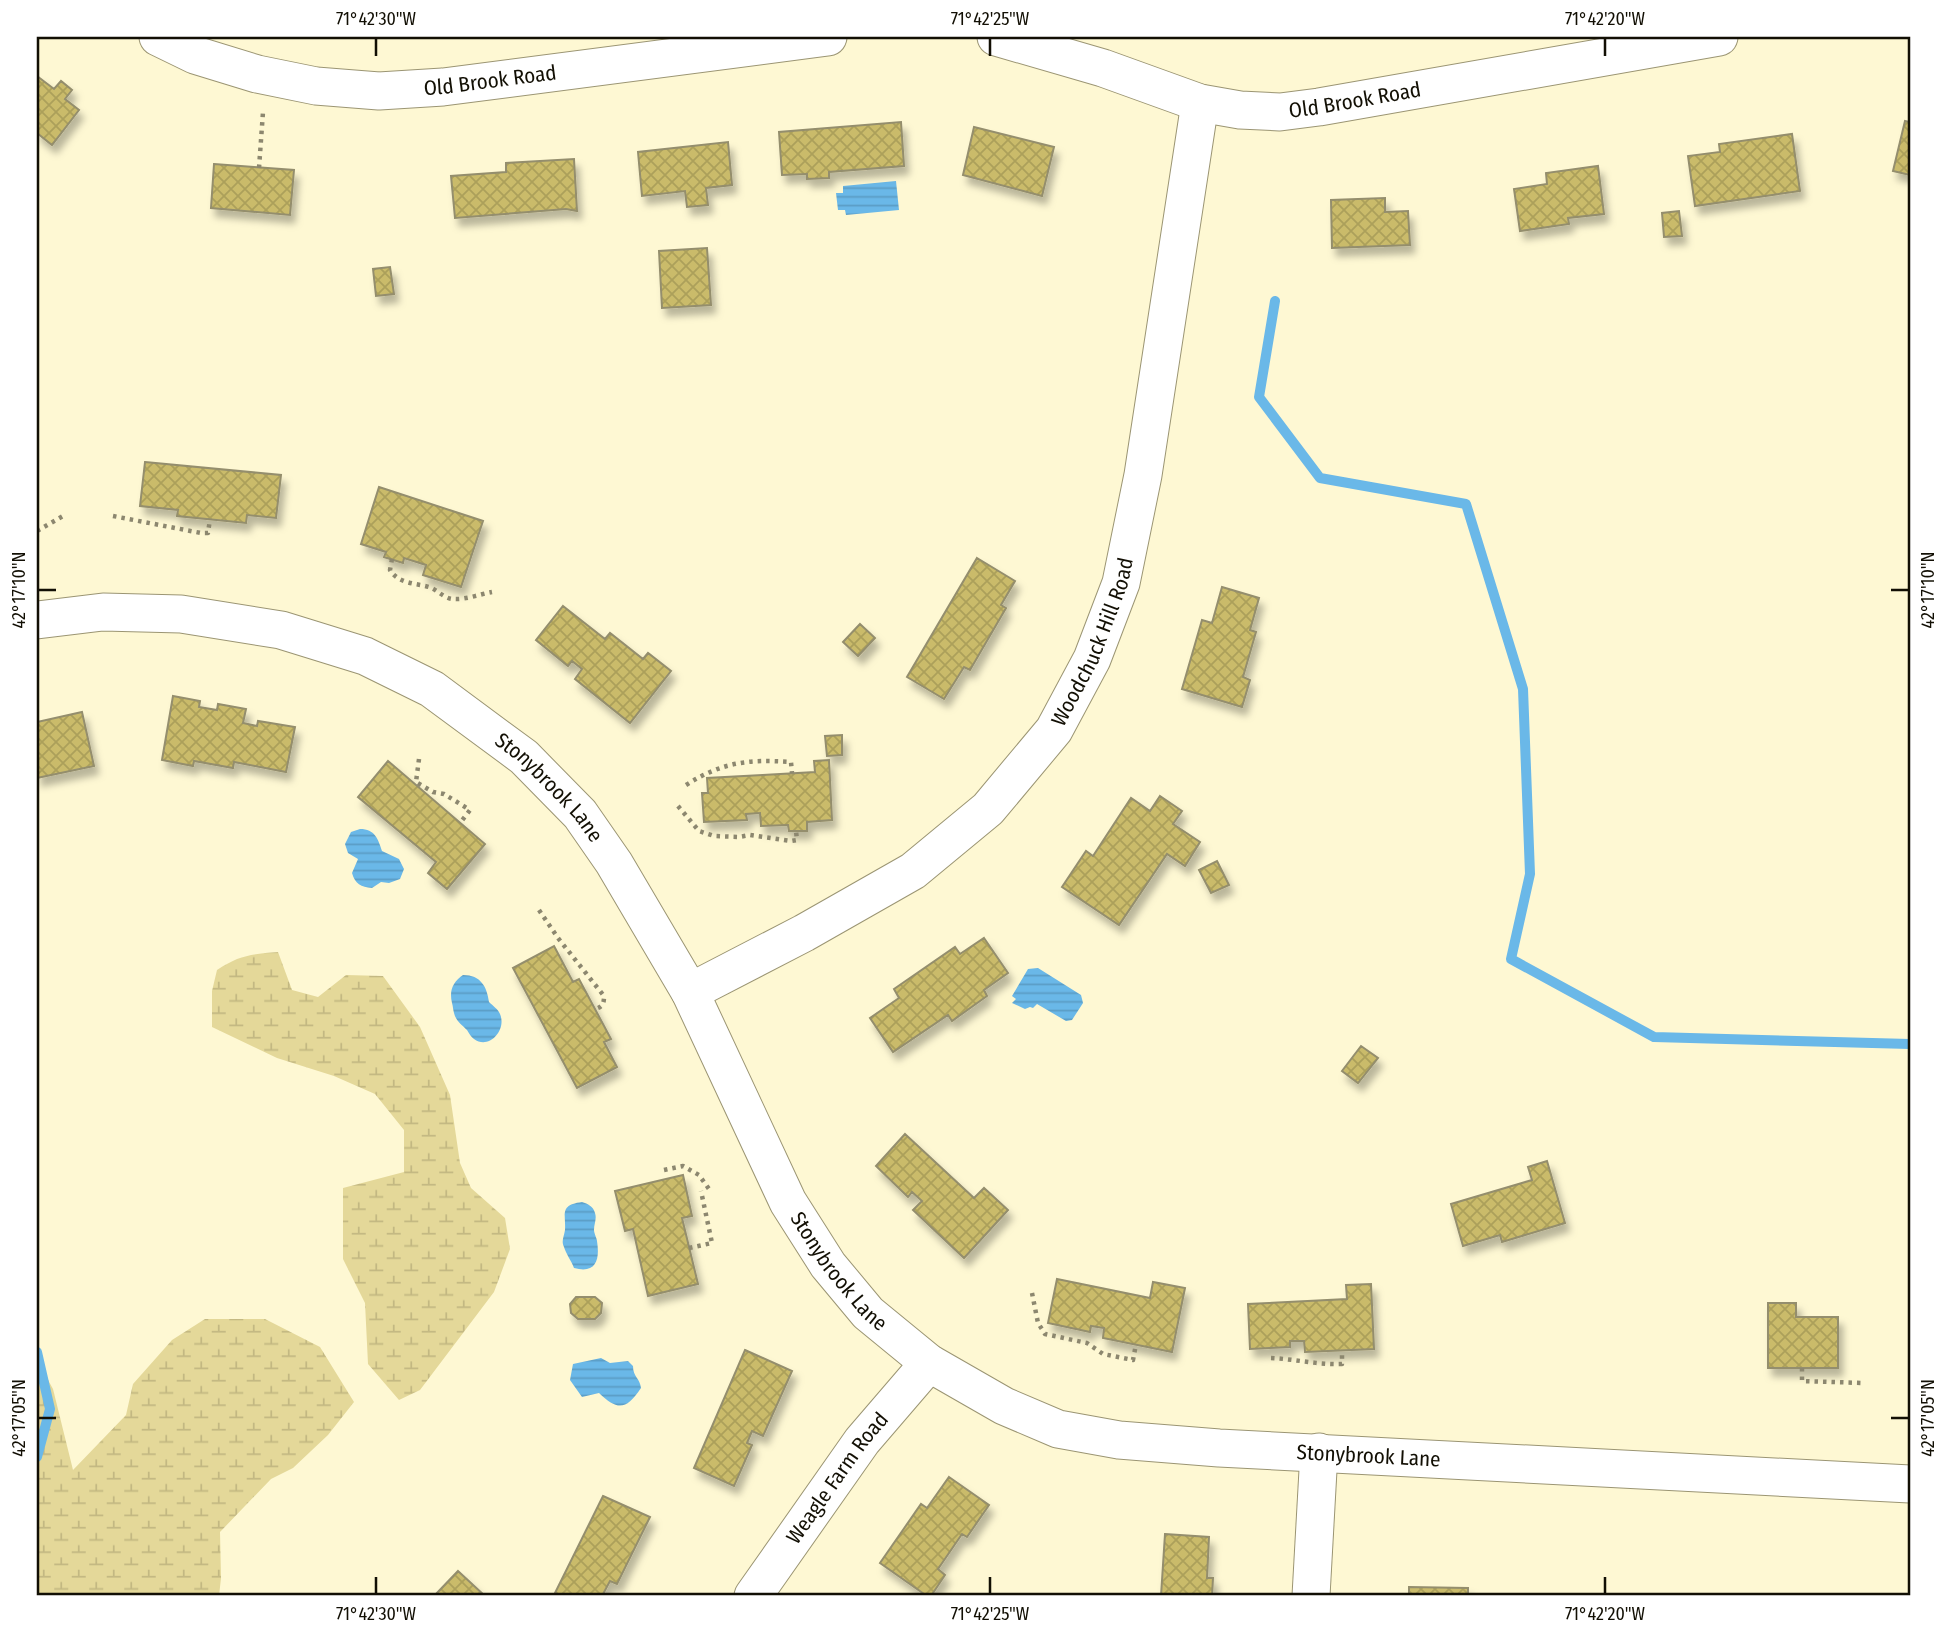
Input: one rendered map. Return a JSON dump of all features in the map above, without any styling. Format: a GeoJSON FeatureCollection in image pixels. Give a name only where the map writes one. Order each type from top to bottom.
{"type":"FeatureCollection","features":[{"type":"Feature","properties":{"kind":"street","name":"Old Brook Road"},"geometry":{"type":"LineString","coordinates":[[158,37],[195,55],[257,74],[316,86],[379,91],[443,87],[828,37]]}},
{"type":"Feature","properties":{"kind":"street","name":"Old Brook Road"},"geometry":{"type":"LineString","coordinates":[[996,37],[1103,68],[1200,103],[1240,110],[1280,112],[1719,37]]}},
{"type":"Feature","properties":{"kind":"street","name":"Woodchuck Hill Road"},"geometry":{"type":"LineString","coordinates":[[690,992],[798,937],[913,871],[988,808],[1054,730],[1092,660],[1121,583],[1143,475],[1200,103]]}},
{"type":"Feature","properties":{"kind":"street","name":"Stonybrook Lane"},"geometry":{"type":"LineString","coordinates":[[37,620],[103,612],[181,614],[281,630],[365,656],[432,689],[524,757],[580,814],[620,873],[690,992],[788,1202],[828,1265],[868,1314],[929,1363],[1004,1406],[1058,1429],[1119,1440],[1219,1448],[1910,1484]]}},
{"type":"Feature","properties":{"kind":"street","name":"Weagle Farm Road"},"geometry":{"type":"LineString","coordinates":[[753,1596],[862,1441],[929,1363]]}},
{"type":"Feature","properties":{"kind":"street"},"geometry":{"type":"LineString","coordinates":[[1311,1596],[1319,1452]]}},
{"type":"Feature","properties":{"kind":"path"},"geometry":{"type":"LineString","coordinates":[[259,168],[263,111]]}},
{"type":"Feature","properties":{"kind":"path"},"geometry":{"type":"LineString","coordinates":[[37,531],[63,516]]}},
{"type":"Feature","properties":{"kind":"path"},"geometry":{"type":"LineString","coordinates":[[113,516],[201,533],[208,533],[210,519]]}},
{"type":"Feature","properties":{"kind":"path"},"geometry":{"type":"LineString","coordinates":[[392,559],[390,570],[395,578],[432,587],[453,599],[492,592]]}},
{"type":"Feature","properties":{"kind":"path"},"geometry":{"type":"LineString","coordinates":[[419,759],[416,782],[429,793],[444,794],[470,810],[460,823]]}},
{"type":"Feature","properties":{"kind":"path"},"geometry":{"type":"LineString","coordinates":[[686,785],[706,772],[732,764],[762,760],[791,762],[792,773]]}},
{"type":"Feature","properties":{"kind":"path"},"geometry":{"type":"LineString","coordinates":[[678,806],[699,831],[714,836],[750,835],[791,841],[797,840],[796,831]]}},
{"type":"Feature","properties":{"kind":"path"},"geometry":{"type":"LineString","coordinates":[[539,911],[604,996],[601,1008],[595,1009]]}},
{"type":"Feature","properties":{"kind":"path"},"geometry":{"type":"LineString","coordinates":[[664,1170],[682,1166],[699,1175],[709,1189]]}},
{"type":"Feature","properties":{"kind":"path"},"geometry":{"type":"LineString","coordinates":[[689,1248],[712,1243],[701,1191]]}},
{"type":"Feature","properties":{"kind":"path"},"geometry":{"type":"LineString","coordinates":[[1032,1293],[1038,1323],[1045,1334],[1087,1343],[1103,1354],[1133,1360],[1136,1345]]}},
{"type":"Feature","properties":{"kind":"path"},"geometry":{"type":"LineString","coordinates":[[1271,1358],[1324,1365],[1342,1364],[1342,1351]]}},
{"type":"Feature","properties":{"kind":"path"},"geometry":{"type":"LineString","coordinates":[[1802,1368],[1802,1381],[1863,1383]]}},
{"type":"Feature","properties":{"kind":"green space"},"geometry":{"type":"Polygon","coordinates":[[[278,952],[292,990],[318,997],[346,975],[383,976],[420,1027],[450,1095],[460,1163],[471,1188],[505,1218],[510,1249],[494,1292],[420,1390],[399,1400],[368,1364],[365,1303],[343,1259],[343,1188],[404,1172],[404,1130],[375,1094],[334,1076],[277,1058],[212,1027],[212,991],[217,970],[246,956],[278,952]]]}},
{"type":"Feature","properties":{"kind":"green space"},"geometry":{"type":"Polygon","coordinates":[[[205,1319],[265,1319],[320,1347],[354,1402],[328,1435],[293,1468],[271,1479],[220,1532],[219,1596],[37,1596],[37,1360],[53,1389],[73,1470],[126,1415],[133,1384],[172,1340],[205,1319]]]}},
{"type":"Feature","properties":{"kind":"water"},"geometry":{"type":"Polygon","coordinates":[[[896,181],[899,210],[846,215],[845,210],[838,210],[836,193],[843,193],[843,186],[896,181]]]}},
{"type":"Feature","properties":{"kind":"water"},"geometry":{"type":"Polygon","coordinates":[[[360,829],[372,833],[382,851],[399,859],[404,869],[400,879],[389,883],[381,882],[372,888],[362,886],[353,877],[358,859],[348,853],[345,844],[351,832],[360,829]]]}},
{"type":"Feature","properties":{"kind":"water"},"geometry":{"type":"Polygon","coordinates":[[[1038,968],[1081,995],[1083,1003],[1072,1020],[1066,1021],[1037,1004],[1033,1008],[1025,1009],[1012,1003],[1016,999],[1012,996],[1028,969],[1038,968]]]}},
{"type":"Feature","properties":{"kind":"water"},"geometry":{"type":"Polygon","coordinates":[[[463,975],[474,977],[482,983],[489,1002],[500,1014],[502,1020],[499,1032],[491,1040],[480,1042],[474,1039],[455,1016],[452,990],[463,975]]]}},
{"type":"Feature","properties":{"kind":"water"},"geometry":{"type":"Polygon","coordinates":[[[582,1202],[593,1209],[596,1217],[594,1230],[598,1254],[595,1264],[587,1269],[574,1268],[563,1245],[565,1211],[570,1205],[582,1202]]]}},
{"type":"Feature","properties":{"kind":"water"},"geometry":{"type":"Polygon","coordinates":[[[601,1358],[610,1363],[628,1361],[633,1366],[641,1388],[631,1401],[622,1406],[611,1403],[599,1393],[582,1397],[570,1380],[573,1364],[601,1358]]]}},
{"type":"Feature","properties":{"kind":"building"},"geometry":{"type":"Polygon","coordinates":[[[37,76],[54,89],[61,81],[72,90],[65,99],[79,110],[52,145],[37,133],[37,76]]]}},
{"type":"Feature","properties":{"kind":"building"},"geometry":{"type":"Polygon","coordinates":[[[1905,121],[1910,122],[1910,175],[1893,171],[1905,121]]]}},
{"type":"Feature","properties":{"kind":"building"},"geometry":{"type":"Polygon","coordinates":[[[901,122],[904,166],[829,172],[829,178],[807,179],[807,174],[782,175],[779,132],[901,122]]]}},
{"type":"Feature","properties":{"kind":"building"},"geometry":{"type":"Polygon","coordinates":[[[974,127],[1054,147],[1042,196],[963,175],[974,127]]]}},
{"type":"Feature","properties":{"kind":"building"},"geometry":{"type":"Polygon","coordinates":[[[1792,134],[1800,191],[1695,206],[1688,156],[1720,152],[1719,144],[1792,134]]]}},
{"type":"Feature","properties":{"kind":"building"},"geometry":{"type":"Polygon","coordinates":[[[728,142],[732,185],[706,188],[708,205],[687,207],[685,191],[642,196],[638,152],[728,142]]]}},
{"type":"Feature","properties":{"kind":"building"},"geometry":{"type":"Polygon","coordinates":[[[574,159],[577,211],[566,209],[455,218],[451,176],[506,172],[506,163],[574,159]]]}},
{"type":"Feature","properties":{"kind":"building"},"geometry":{"type":"Polygon","coordinates":[[[214,164],[294,170],[290,215],[211,208],[214,164]]]}},
{"type":"Feature","properties":{"kind":"building"},"geometry":{"type":"Polygon","coordinates":[[[1598,166],[1604,214],[1568,218],[1569,224],[1520,231],[1514,189],[1547,184],[1546,173],[1598,166]]]}},
{"type":"Feature","properties":{"kind":"building"},"geometry":{"type":"Polygon","coordinates":[[[1385,198],[1385,212],[1408,211],[1410,245],[1332,248],[1331,200],[1385,198]]]}},
{"type":"Feature","properties":{"kind":"building"},"geometry":{"type":"Polygon","coordinates":[[[1679,211],[1682,236],[1664,237],[1662,213],[1679,211]]]}},
{"type":"Feature","properties":{"kind":"building"},"geometry":{"type":"Polygon","coordinates":[[[707,248],[711,305],[662,308],[659,251],[707,248]]]}},
{"type":"Feature","properties":{"kind":"building"},"geometry":{"type":"Polygon","coordinates":[[[390,267],[394,294],[376,296],[373,269],[390,267]]]}},
{"type":"Feature","properties":{"kind":"building"},"geometry":{"type":"Polygon","coordinates":[[[145,462],[281,475],[276,518],[247,515],[246,523],[177,516],[178,510],[140,506],[145,462]]]}},
{"type":"Feature","properties":{"kind":"building"},"geometry":{"type":"Polygon","coordinates":[[[379,487],[483,521],[461,587],[423,575],[426,565],[404,558],[403,563],[384,557],[386,552],[361,544],[379,487]]]}},
{"type":"Feature","properties":{"kind":"building"},"geometry":{"type":"Polygon","coordinates":[[[977,558],[1015,581],[1001,605],[1006,608],[970,670],[964,667],[944,699],[907,677],[977,558]]]}},
{"type":"Feature","properties":{"kind":"building"},"geometry":{"type":"Polygon","coordinates":[[[1222,587],[1259,598],[1250,630],[1256,632],[1243,677],[1250,680],[1242,707],[1182,689],[1202,620],[1212,623],[1222,587]]]}},
{"type":"Feature","properties":{"kind":"building"},"geometry":{"type":"Polygon","coordinates":[[[563,606],[605,639],[610,633],[643,659],[648,653],[671,671],[630,723],[575,679],[582,669],[572,661],[568,666],[536,640],[563,606]]]}},
{"type":"Feature","properties":{"kind":"building"},"geometry":{"type":"Polygon","coordinates":[[[860,624],[875,638],[858,656],[843,642],[860,624]]]}},
{"type":"Feature","properties":{"kind":"building"},"geometry":{"type":"Polygon","coordinates":[[[173,696],[200,701],[199,707],[217,710],[218,704],[246,709],[243,723],[257,726],[258,721],[295,727],[286,772],[234,762],[233,768],[194,761],[193,766],[162,760],[173,696]]]}},
{"type":"Feature","properties":{"kind":"building"},"geometry":{"type":"Polygon","coordinates":[[[82,712],[94,766],[37,778],[37,722],[82,712]]]}},
{"type":"Feature","properties":{"kind":"building"},"geometry":{"type":"Polygon","coordinates":[[[842,735],[842,755],[827,756],[825,736],[842,735]]]}},
{"type":"Feature","properties":{"kind":"building"},"geometry":{"type":"Polygon","coordinates":[[[829,760],[832,820],[807,822],[807,831],[789,831],[788,825],[761,826],[760,813],[746,814],[747,820],[704,822],[702,793],[708,793],[707,778],[815,772],[814,761],[829,760]]]}},
{"type":"Feature","properties":{"kind":"building"},"geometry":{"type":"Polygon","coordinates":[[[388,761],[485,844],[447,889],[428,873],[436,862],[358,797],[388,761]]]}},
{"type":"Feature","properties":{"kind":"building"},"geometry":{"type":"Polygon","coordinates":[[[1160,796],[1182,811],[1173,824],[1200,842],[1185,866],[1167,854],[1119,925],[1062,887],[1086,851],[1093,856],[1131,798],[1150,811],[1160,796]]]}},
{"type":"Feature","properties":{"kind":"building"},"geometry":{"type":"Polygon","coordinates":[[[1217,861],[1229,885],[1211,893],[1199,870],[1217,861]]]}},
{"type":"Feature","properties":{"kind":"building"},"geometry":{"type":"Polygon","coordinates":[[[984,938],[1008,973],[984,990],[987,996],[952,1021],[948,1015],[893,1052],[870,1018],[899,998],[894,989],[955,947],[960,954],[984,938]]]}},
{"type":"Feature","properties":{"kind":"building"},"geometry":{"type":"Polygon","coordinates":[[[554,946],[573,982],[579,979],[611,1039],[604,1042],[617,1067],[577,1088],[513,968],[554,946]]]}},
{"type":"Feature","properties":{"kind":"building"},"geometry":{"type":"Polygon","coordinates":[[[1361,1046],[1378,1058],[1358,1083],[1342,1071],[1361,1046]]]}},
{"type":"Feature","properties":{"kind":"building"},"geometry":{"type":"Polygon","coordinates":[[[905,1134],[974,1198],[984,1188],[1008,1210],[964,1258],[913,1210],[922,1201],[912,1192],[908,1197],[876,1166],[905,1134]]]}},
{"type":"Feature","properties":{"kind":"building"},"geometry":{"type":"Polygon","coordinates":[[[1547,1161],[1565,1223],[1502,1242],[1500,1235],[1463,1246],[1451,1204],[1532,1180],[1528,1167],[1547,1161]]]}},
{"type":"Feature","properties":{"kind":"building"},"geometry":{"type":"Polygon","coordinates":[[[683,1175],[692,1216],[682,1218],[698,1284],[648,1296],[633,1229],[625,1231],[615,1191],[683,1175]]]}},
{"type":"Feature","properties":{"kind":"building"},"geometry":{"type":"Polygon","coordinates":[[[1057,1279],[1150,1298],[1153,1282],[1185,1288],[1172,1352],[1103,1338],[1104,1328],[1091,1326],[1090,1332],[1048,1323],[1057,1279]]]}},
{"type":"Feature","properties":{"kind":"building"},"geometry":{"type":"Polygon","coordinates":[[[1371,1284],[1374,1349],[1305,1352],[1304,1341],[1290,1341],[1290,1347],[1250,1349],[1248,1304],[1347,1299],[1346,1285],[1371,1284]]]}},
{"type":"Feature","properties":{"kind":"building"},"geometry":{"type":"Polygon","coordinates":[[[576,1297],[595,1297],[602,1303],[601,1313],[595,1319],[578,1319],[571,1313],[570,1304],[576,1297]]]}},
{"type":"Feature","properties":{"kind":"building"},"geometry":{"type":"Polygon","coordinates":[[[1768,1303],[1796,1303],[1796,1317],[1838,1317],[1838,1368],[1768,1368],[1768,1303]]]}},
{"type":"Feature","properties":{"kind":"building"},"geometry":{"type":"Polygon","coordinates":[[[745,1350],[792,1371],[763,1436],[752,1431],[747,1443],[752,1445],[734,1486],[694,1468],[745,1350]]]}},
{"type":"Feature","properties":{"kind":"building"},"geometry":{"type":"Polygon","coordinates":[[[949,1477],[989,1505],[967,1537],[962,1534],[938,1569],[945,1575],[931,1596],[927,1596],[880,1563],[921,1504],[927,1508],[949,1477]]]}},
{"type":"Feature","properties":{"kind":"building"},"geometry":{"type":"Polygon","coordinates":[[[603,1496],[650,1517],[617,1584],[610,1581],[602,1596],[562,1596],[555,1593],[603,1496]]]}},
{"type":"Feature","properties":{"kind":"building"},"geometry":{"type":"Polygon","coordinates":[[[1165,1534],[1209,1537],[1207,1578],[1213,1578],[1212,1596],[1161,1596],[1165,1534]]]}},
{"type":"Feature","properties":{"kind":"building"},"geometry":{"type":"Polygon","coordinates":[[[458,1571],[485,1596],[434,1596],[458,1571]]]}},
{"type":"Feature","properties":{"kind":"building"},"geometry":{"type":"Polygon","coordinates":[[[1409,1587],[1468,1588],[1468,1596],[1409,1596],[1409,1587]]]}},
{"type":"Feature","properties":{"kind":"waterway"},"geometry":{"type":"LineString","coordinates":[[1275,301],[1259,397],[1320,478],[1466,504],[1523,689],[1530,874],[1511,959],[1654,1037],[1910,1044]]}},
{"type":"Feature","properties":{"kind":"waterway"},"geometry":{"type":"LineString","coordinates":[[37,1352],[50,1409],[37,1457]]}}]}
